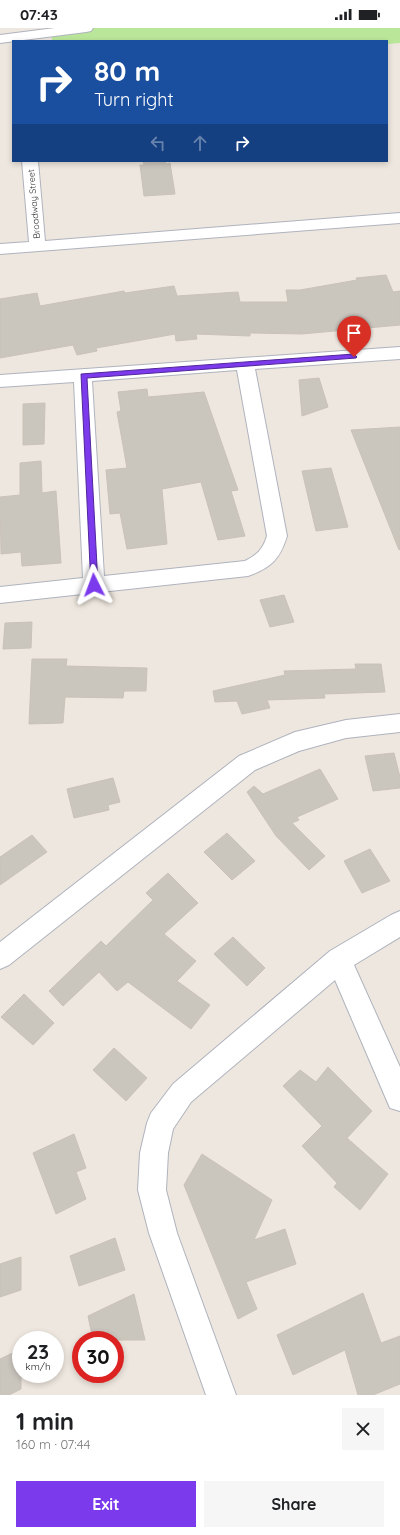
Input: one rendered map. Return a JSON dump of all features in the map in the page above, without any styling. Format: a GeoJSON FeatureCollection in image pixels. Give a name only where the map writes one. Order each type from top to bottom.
{"type":"FeatureCollection","features":[{"type":"Feature","properties":{"kind":"street"},"geometry":{"type":"LineString","coordinates":[[0,39],[86,28]]}},
{"type":"Feature","properties":{"kind":"street","name":"Broadway Street"},"geometry":{"type":"LineString","coordinates":[[30,162],[38,247]]}},
{"type":"Feature","properties":{"kind":"street"},"geometry":{"type":"LineString","coordinates":[[0,249],[400,218]]}},
{"type":"Feature","properties":{"kind":"street"},"geometry":{"type":"LineString","coordinates":[[0,381],[400,353]]}},
{"type":"Feature","properties":{"kind":"street"},"geometry":{"type":"LineString","coordinates":[[0,595],[248,568],[265,560],[273,550],[277,536],[245,365]]}},
{"type":"Feature","properties":{"kind":"street"},"geometry":{"type":"LineString","coordinates":[[83,375],[94,585]]}},
{"type":"Feature","properties":{"kind":"street"},"geometry":{"type":"LineString","coordinates":[[0,957],[247,763],[295,742],[346,729],[400,723]]}},
{"type":"Feature","properties":{"kind":"street"},"geometry":{"type":"LineString","coordinates":[[221,1395],[163,1233],[152,1190],[154,1153],[161,1123],[182,1093],[339,960],[400,923]]}},
{"type":"Feature","properties":{"kind":"street"},"geometry":{"type":"LineString","coordinates":[[339,960],[400,1098]]}},
{"type":"Feature","properties":{"kind":"green space"},"geometry":{"type":"Polygon","coordinates":[[[51,28],[400,28],[400,43],[388,44],[388,40],[52,40],[51,28]]]}},
{"type":"Feature","properties":{"kind":"building"},"geometry":{"type":"Polygon","coordinates":[[[143,162],[170,163],[175,194],[144,196],[140,165],[144,165],[143,162]]]}},
{"type":"Feature","properties":{"kind":"building"},"geometry":{"type":"Polygon","coordinates":[[[386,275],[393,292],[400,291],[400,325],[302,334],[250,333],[250,336],[196,334],[197,339],[176,341],[175,334],[96,348],[97,351],[77,355],[73,345],[0,358],[0,299],[37,293],[40,306],[124,291],[125,293],[174,286],[177,296],[238,292],[240,302],[288,302],[286,290],[300,290],[357,280],[356,278],[386,275]]]}},
{"type":"Feature","properties":{"kind":"building"},"geometry":{"type":"Polygon","coordinates":[[[319,378],[328,407],[302,416],[299,380],[319,378]]]}},
{"type":"Feature","properties":{"kind":"building"},"geometry":{"type":"Polygon","coordinates":[[[147,389],[148,397],[204,392],[238,490],[231,491],[245,536],[218,540],[201,482],[162,489],[167,544],[127,549],[120,513],[110,514],[106,470],[127,468],[117,412],[121,411],[118,392],[147,389]]]}},
{"type":"Feature","properties":{"kind":"building"},"geometry":{"type":"Polygon","coordinates":[[[45,403],[44,444],[23,445],[23,404],[45,403]]]}},
{"type":"Feature","properties":{"kind":"building"},"geometry":{"type":"Polygon","coordinates":[[[400,427],[400,549],[399,550],[351,430],[400,427]]]}},
{"type":"Feature","properties":{"kind":"building"},"geometry":{"type":"Polygon","coordinates":[[[41,461],[42,493],[56,491],[61,563],[22,566],[21,552],[1,554],[0,497],[20,495],[20,463],[41,461]]]}},
{"type":"Feature","properties":{"kind":"building"},"geometry":{"type":"Polygon","coordinates":[[[331,468],[348,527],[316,531],[302,471],[331,468]]]}},
{"type":"Feature","properties":{"kind":"building"},"geometry":{"type":"Polygon","coordinates":[[[284,595],[294,622],[270,627],[260,600],[284,595]]]}},
{"type":"Feature","properties":{"kind":"building"},"geometry":{"type":"Polygon","coordinates":[[[32,622],[31,648],[3,649],[5,623],[32,622]]]}},
{"type":"Feature","properties":{"kind":"building"},"geometry":{"type":"Polygon","coordinates":[[[32,659],[67,659],[66,666],[147,668],[146,691],[124,691],[123,698],[65,697],[63,723],[29,724],[32,659]]]}},
{"type":"Feature","properties":{"kind":"building"},"geometry":{"type":"Polygon","coordinates":[[[355,664],[381,664],[385,692],[324,694],[325,698],[267,700],[270,708],[242,714],[237,701],[215,702],[213,691],[285,675],[284,671],[356,669],[355,664]]]}},
{"type":"Feature","properties":{"kind":"building"},"geometry":{"type":"Polygon","coordinates":[[[394,753],[400,777],[400,788],[373,791],[365,756],[394,753]]]}},
{"type":"Feature","properties":{"kind":"building"},"geometry":{"type":"Polygon","coordinates":[[[320,769],[338,799],[297,817],[299,820],[292,823],[325,856],[309,870],[276,836],[247,792],[254,786],[263,794],[320,769]]]}},
{"type":"Feature","properties":{"kind":"building"},"geometry":{"type":"Polygon","coordinates":[[[113,778],[120,802],[108,805],[109,810],[74,818],[67,789],[113,778]]]}},
{"type":"Feature","properties":{"kind":"building"},"geometry":{"type":"Polygon","coordinates":[[[227,833],[255,861],[232,880],[204,852],[227,833]]]}},
{"type":"Feature","properties":{"kind":"building"},"geometry":{"type":"Polygon","coordinates":[[[32,835],[47,852],[0,885],[0,857],[32,835]]]}},
{"type":"Feature","properties":{"kind":"building"},"geometry":{"type":"Polygon","coordinates":[[[370,849],[390,881],[362,893],[344,861],[370,849]]]}},
{"type":"Feature","properties":{"kind":"building"},"geometry":{"type":"Polygon","coordinates":[[[168,873],[198,903],[164,934],[196,961],[177,981],[210,1005],[191,1029],[128,982],[117,991],[99,972],[63,1006],[49,991],[101,941],[106,946],[153,900],[146,893],[168,873]]]}},
{"type":"Feature","properties":{"kind":"building"},"geometry":{"type":"Polygon","coordinates":[[[233,937],[265,968],[247,986],[214,954],[233,937]]]}},
{"type":"Feature","properties":{"kind":"building"},"geometry":{"type":"Polygon","coordinates":[[[24,994],[54,1023],[33,1045],[1,1017],[24,994]]]}},
{"type":"Feature","properties":{"kind":"building"},"geometry":{"type":"Polygon","coordinates":[[[114,1048],[147,1078],[126,1101],[93,1070],[114,1048]]]}},
{"type":"Feature","properties":{"kind":"building"},"geometry":{"type":"Polygon","coordinates":[[[328,1067],[372,1111],[347,1138],[388,1174],[360,1210],[334,1187],[337,1183],[302,1146],[322,1126],[283,1086],[300,1070],[316,1082],[328,1067]]]}},
{"type":"Feature","properties":{"kind":"building"},"geometry":{"type":"Polygon","coordinates":[[[74,1134],[86,1168],[76,1172],[86,1199],[56,1214],[33,1153],[74,1134]]]}},
{"type":"Feature","properties":{"kind":"building"},"geometry":{"type":"Polygon","coordinates":[[[202,1154],[272,1200],[254,1240],[285,1229],[296,1264],[246,1282],[257,1309],[238,1319],[184,1185],[202,1154]]]}},
{"type":"Feature","properties":{"kind":"building"},"geometry":{"type":"Polygon","coordinates":[[[115,1238],[125,1270],[79,1286],[70,1256],[115,1238]]]}},
{"type":"Feature","properties":{"kind":"building"},"geometry":{"type":"Polygon","coordinates":[[[21,1257],[21,1290],[0,1297],[0,1264],[21,1257]]]}},
{"type":"Feature","properties":{"kind":"building"},"geometry":{"type":"Polygon","coordinates":[[[363,1293],[381,1343],[400,1336],[400,1384],[373,1395],[358,1395],[345,1350],[293,1375],[277,1335],[363,1293]]]}},
{"type":"Feature","properties":{"kind":"building"},"geometry":{"type":"Polygon","coordinates":[[[134,1294],[145,1340],[124,1340],[124,1331],[91,1331],[88,1316],[134,1294]]]}},
{"type":"Feature","properties":{"kind":"building"},"geometry":{"type":"Polygon","coordinates":[[[12,1353],[12,1383],[21,1383],[21,1389],[9,1395],[0,1395],[0,1359],[12,1353]]]}},
{"type":"Feature","properties":{"kind":"route"},"geometry":{"type":"LineString","coordinates":[[94,585],[83,375],[354,357]]}}]}
